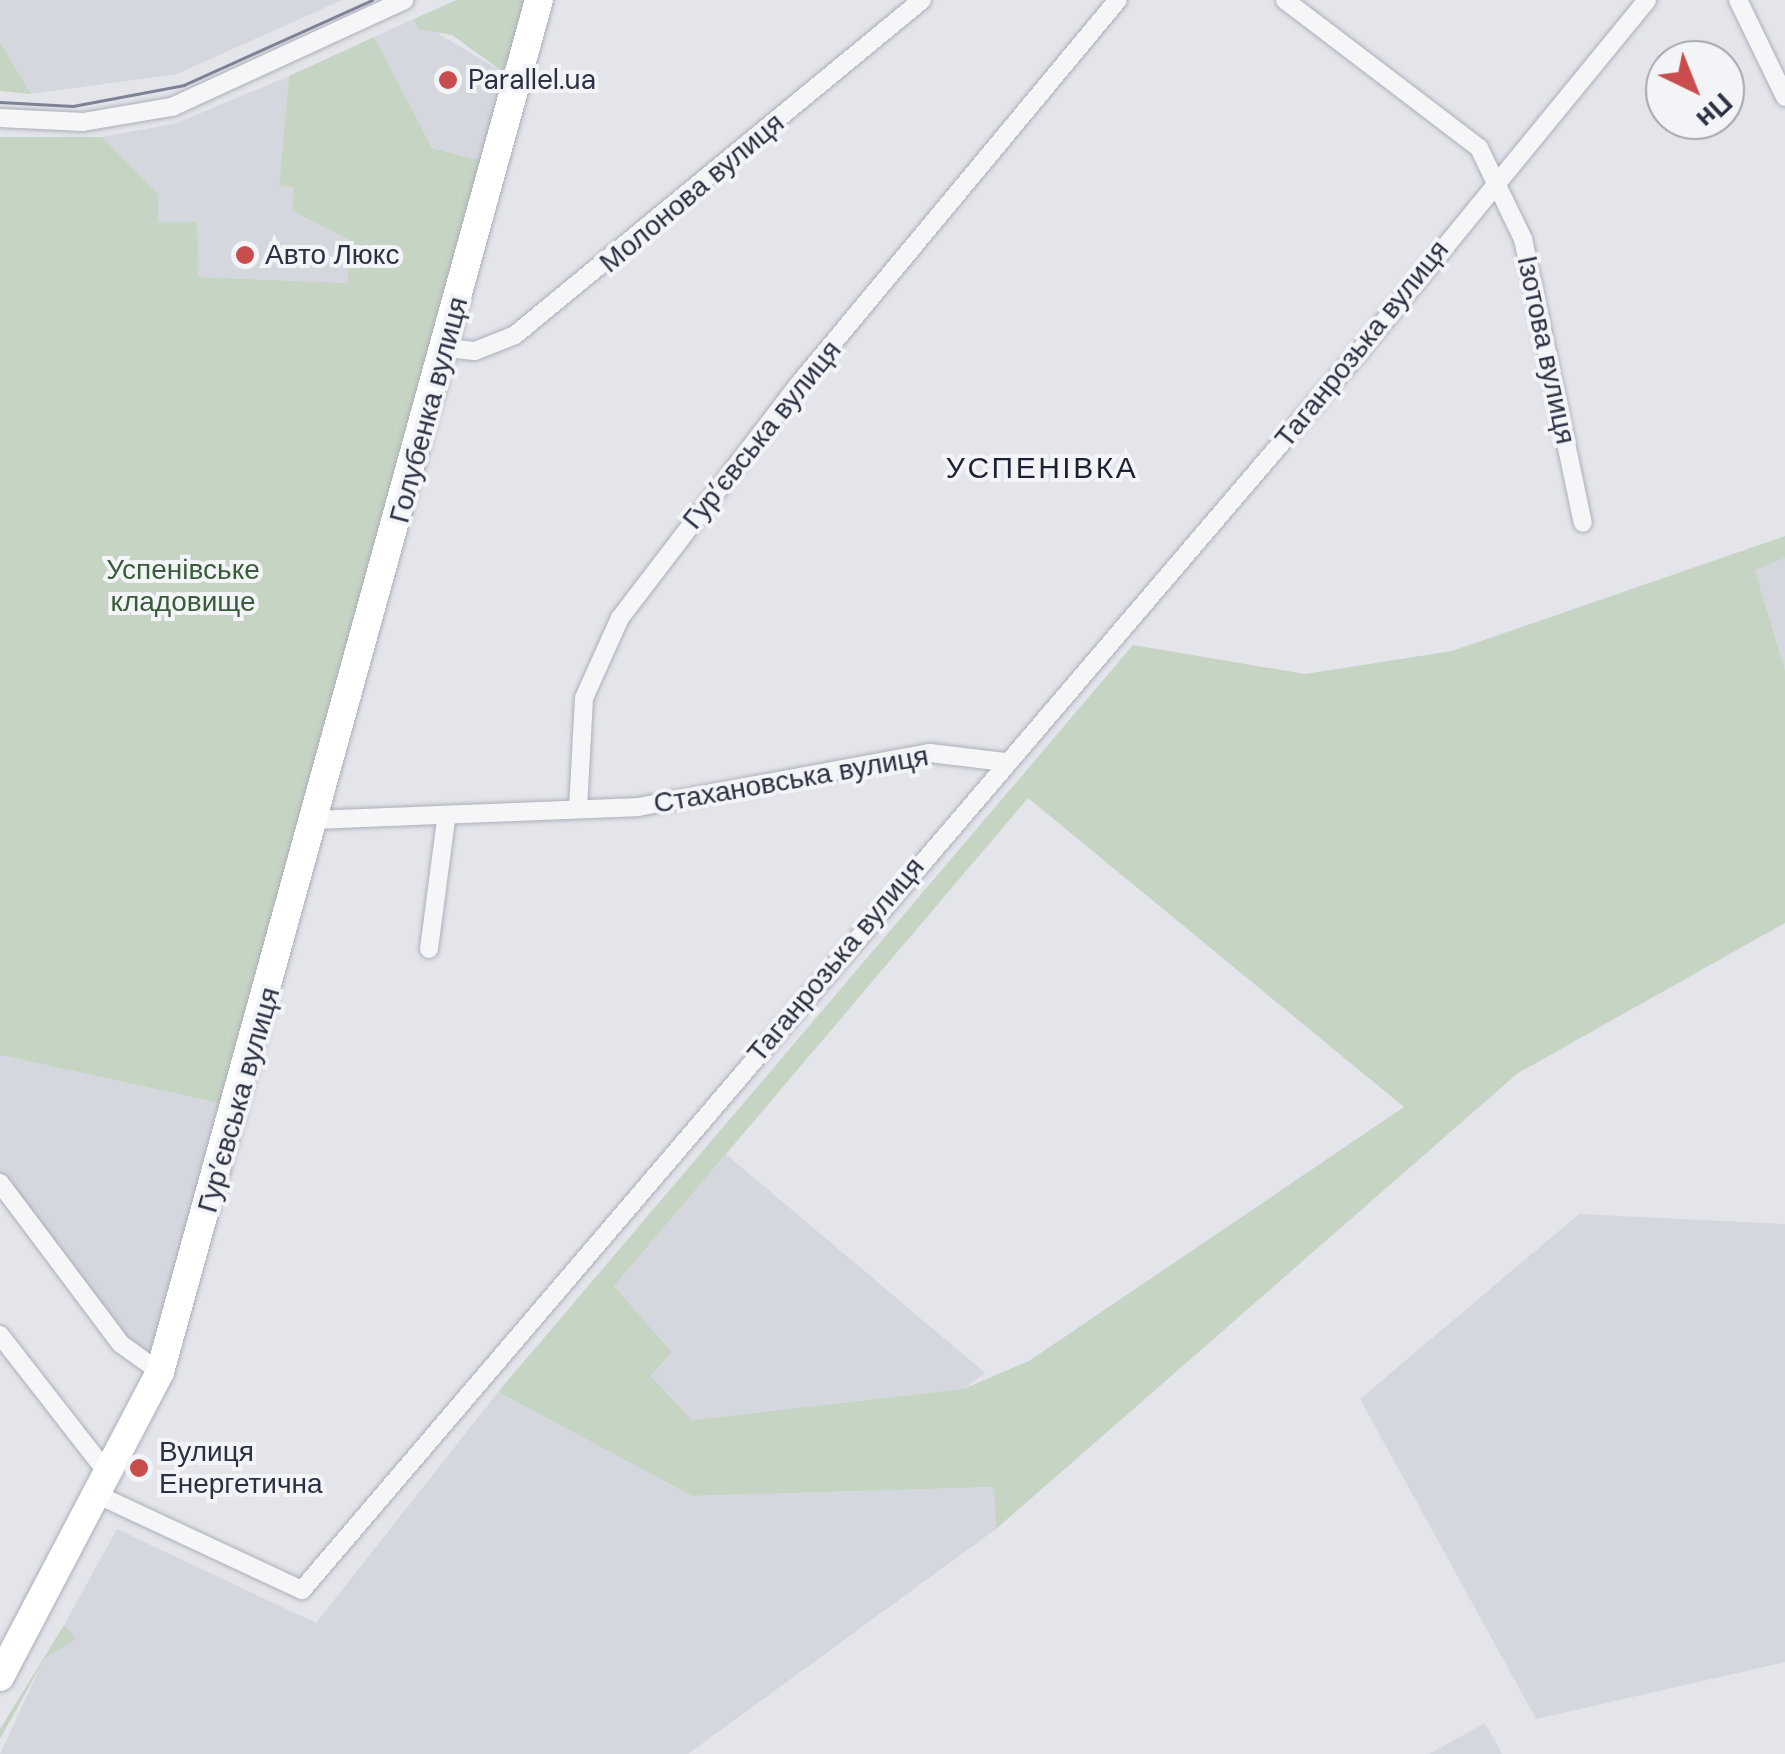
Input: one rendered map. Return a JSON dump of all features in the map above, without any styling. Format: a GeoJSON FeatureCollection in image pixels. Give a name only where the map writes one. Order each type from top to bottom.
{"type":"FeatureCollection","features":[{"type":"Feature","properties":{"kind":"highway","name":"Голубенка вулиця"},"geometry":{"type":"LineString","coordinates":[[316,820],[540,0]]}},
{"type":"Feature","properties":{"kind":"highway","name":"Гур’євська вулиця"},"geometry":{"type":"LineString","coordinates":[[103,1485],[160,1372],[316,820]]}},
{"type":"Feature","properties":{"kind":"highway"},"geometry":{"type":"LineString","coordinates":[[6,1655],[103,1485]]}},
{"type":"Feature","properties":{"kind":"street"},"geometry":{"type":"LineString","coordinates":[[0,118],[83,122],[172,107],[406,0]]}},
{"type":"Feature","properties":{"kind":"street","name":"Молонова вулиця"},"geometry":{"type":"LineString","coordinates":[[446,348],[475,351],[515,335],[922,0]]}},
{"type":"Feature","properties":{"kind":"street","name":"Гур’євська вулиця"},"geometry":{"type":"LineString","coordinates":[[578,809],[584,698],[620,618],[1118,0]]}},
{"type":"Feature","properties":{"kind":"street","name":"Ізотова вулиця"},"geometry":{"type":"LineString","coordinates":[[1285,0],[1470,136],[1523,239],[1583,523]]}},
{"type":"Feature","properties":{"kind":"street","name":"Таганрозька вулиця"},"geometry":{"type":"LineString","coordinates":[[103,1485],[302,1590],[1647,0]]}},
{"type":"Feature","properties":{"kind":"street"},"geometry":{"type":"LineString","coordinates":[[1738,0],[1785,97]]}},
{"type":"Feature","properties":{"kind":"street","name":"Стахановська вулиця"},"geometry":{"type":"LineString","coordinates":[[578,809],[672,802],[930,753],[1004,762]]}},
{"type":"Feature","properties":{"kind":"street"},"geometry":{"type":"LineString","coordinates":[[316,820],[446,820],[578,809]]}},
{"type":"Feature","properties":{"kind":"street"},"geometry":{"type":"LineString","coordinates":[[430,950],[446,820]]}},
{"type":"Feature","properties":{"kind":"street"},"geometry":{"type":"LineString","coordinates":[[0,1183],[122,1344],[160,1372]]}},
{"type":"Feature","properties":{"kind":"street"},"geometry":{"type":"LineString","coordinates":[[0,1335],[103,1485]]}},
{"type":"Feature","properties":{"kind":"shaded area"},"geometry":{"type":"Polygon","coordinates":[[[0,0],[342,0],[177,74],[31,94],[0,42],[0,0]]]}},
{"type":"Feature","properties":{"kind":"shaded area"},"geometry":{"type":"Polygon","coordinates":[[[414,19],[506,74],[483,161],[433,148],[410,116],[374,37],[414,19]]]}},
{"type":"Feature","properties":{"kind":"shaded area"},"geometry":{"type":"Polygon","coordinates":[[[289,76],[279,186],[294,187],[292,211],[349,238],[349,283],[197,277],[158,222],[158,194],[102,137],[177,123],[289,76]]]}},
{"type":"Feature","properties":{"kind":"shaded area"},"geometry":{"type":"Polygon","coordinates":[[[1785,558],[1785,670],[1755,569],[1785,558]]]}},
{"type":"Feature","properties":{"kind":"shaded area"},"geometry":{"type":"Polygon","coordinates":[[[0,1055],[229,1105],[154,1375],[0,1177],[0,1055]]]}},
{"type":"Feature","properties":{"kind":"shaded area"},"geometry":{"type":"Polygon","coordinates":[[[726,1154],[985,1373],[964,1389],[692,1420],[651,1376],[672,1352],[614,1286],[726,1154]]]}},
{"type":"Feature","properties":{"kind":"shaded area"},"geometry":{"type":"Polygon","coordinates":[[[1579,1214],[1785,1224],[1785,1662],[1536,1719],[1360,1399],[1579,1214]]]}},
{"type":"Feature","properties":{"kind":"shaded area"},"geometry":{"type":"Polygon","coordinates":[[[498,1392],[692,1496],[995,1487],[996,1529],[688,1754],[0,1754],[45,1657],[75,1639],[64,1625],[117,1529],[316,1623],[498,1392]]]}},
{"type":"Feature","properties":{"kind":"shaded area"},"geometry":{"type":"Polygon","coordinates":[[[1485,1723],[1502,1754],[1429,1754],[1485,1723]]]}},
{"type":"Feature","properties":{"kind":"green space"},"geometry":{"type":"Polygon","coordinates":[[[456,0],[526,0],[506,74],[452,35],[418,29],[414,19],[456,0]]]}},
{"type":"Feature","properties":{"kind":"green space","name":"Успенівське кладовище"},"geometry":{"type":"Polygon","coordinates":[[[374,37],[432,148],[483,161],[229,1105],[0,1055],[0,137],[102,137],[158,194],[158,222],[197,222],[198,277],[348,283],[348,239],[292,211],[294,187],[279,186],[289,76],[374,37]]]}},
{"type":"Feature","properties":{"kind":"green space"},"geometry":{"type":"Polygon","coordinates":[[[0,42],[31,94],[0,91],[0,42]]]}},
{"type":"Feature","properties":{"kind":"green space"},"geometry":{"type":"Polygon","coordinates":[[[1785,536],[1785,558],[1755,570],[1785,670],[1785,923],[1518,1073],[996,1529],[994,1487],[692,1496],[498,1392],[1133,645],[1305,674],[1452,651],[1785,536]],[[1028,798],[614,1286],[672,1352],[651,1376],[692,1420],[963,1389],[1029,1361],[1404,1107],[1028,798]]]}},
{"type":"Feature","properties":{"kind":"green space"},"geometry":{"type":"Polygon","coordinates":[[[64,1625],[76,1639],[45,1658],[0,1739],[0,1729],[64,1625]]]}},
{"type":"Feature","properties":{"kind":"tram line"},"geometry":{"type":"LineString","coordinates":[[0,102],[73,106],[184,85],[372,0]]}},
{"type":"Feature","properties":{"kind":"place","name":"Parallel.ua"},"geometry":{"type":"Point","coordinates":[448,80]}},
{"type":"Feature","properties":{"kind":"place","name":"Авто Люкс"},"geometry":{"type":"Point","coordinates":[245,255]}},
{"type":"Feature","properties":{"kind":"place","name":"Вулиця Енергетична"},"geometry":{"type":"Point","coordinates":[139,1468]}},
{"type":"Feature","properties":{"kind":"district","name":"УСПЕНІВКА"},"geometry":{"type":"Point","coordinates":[1042,468]}}]}
